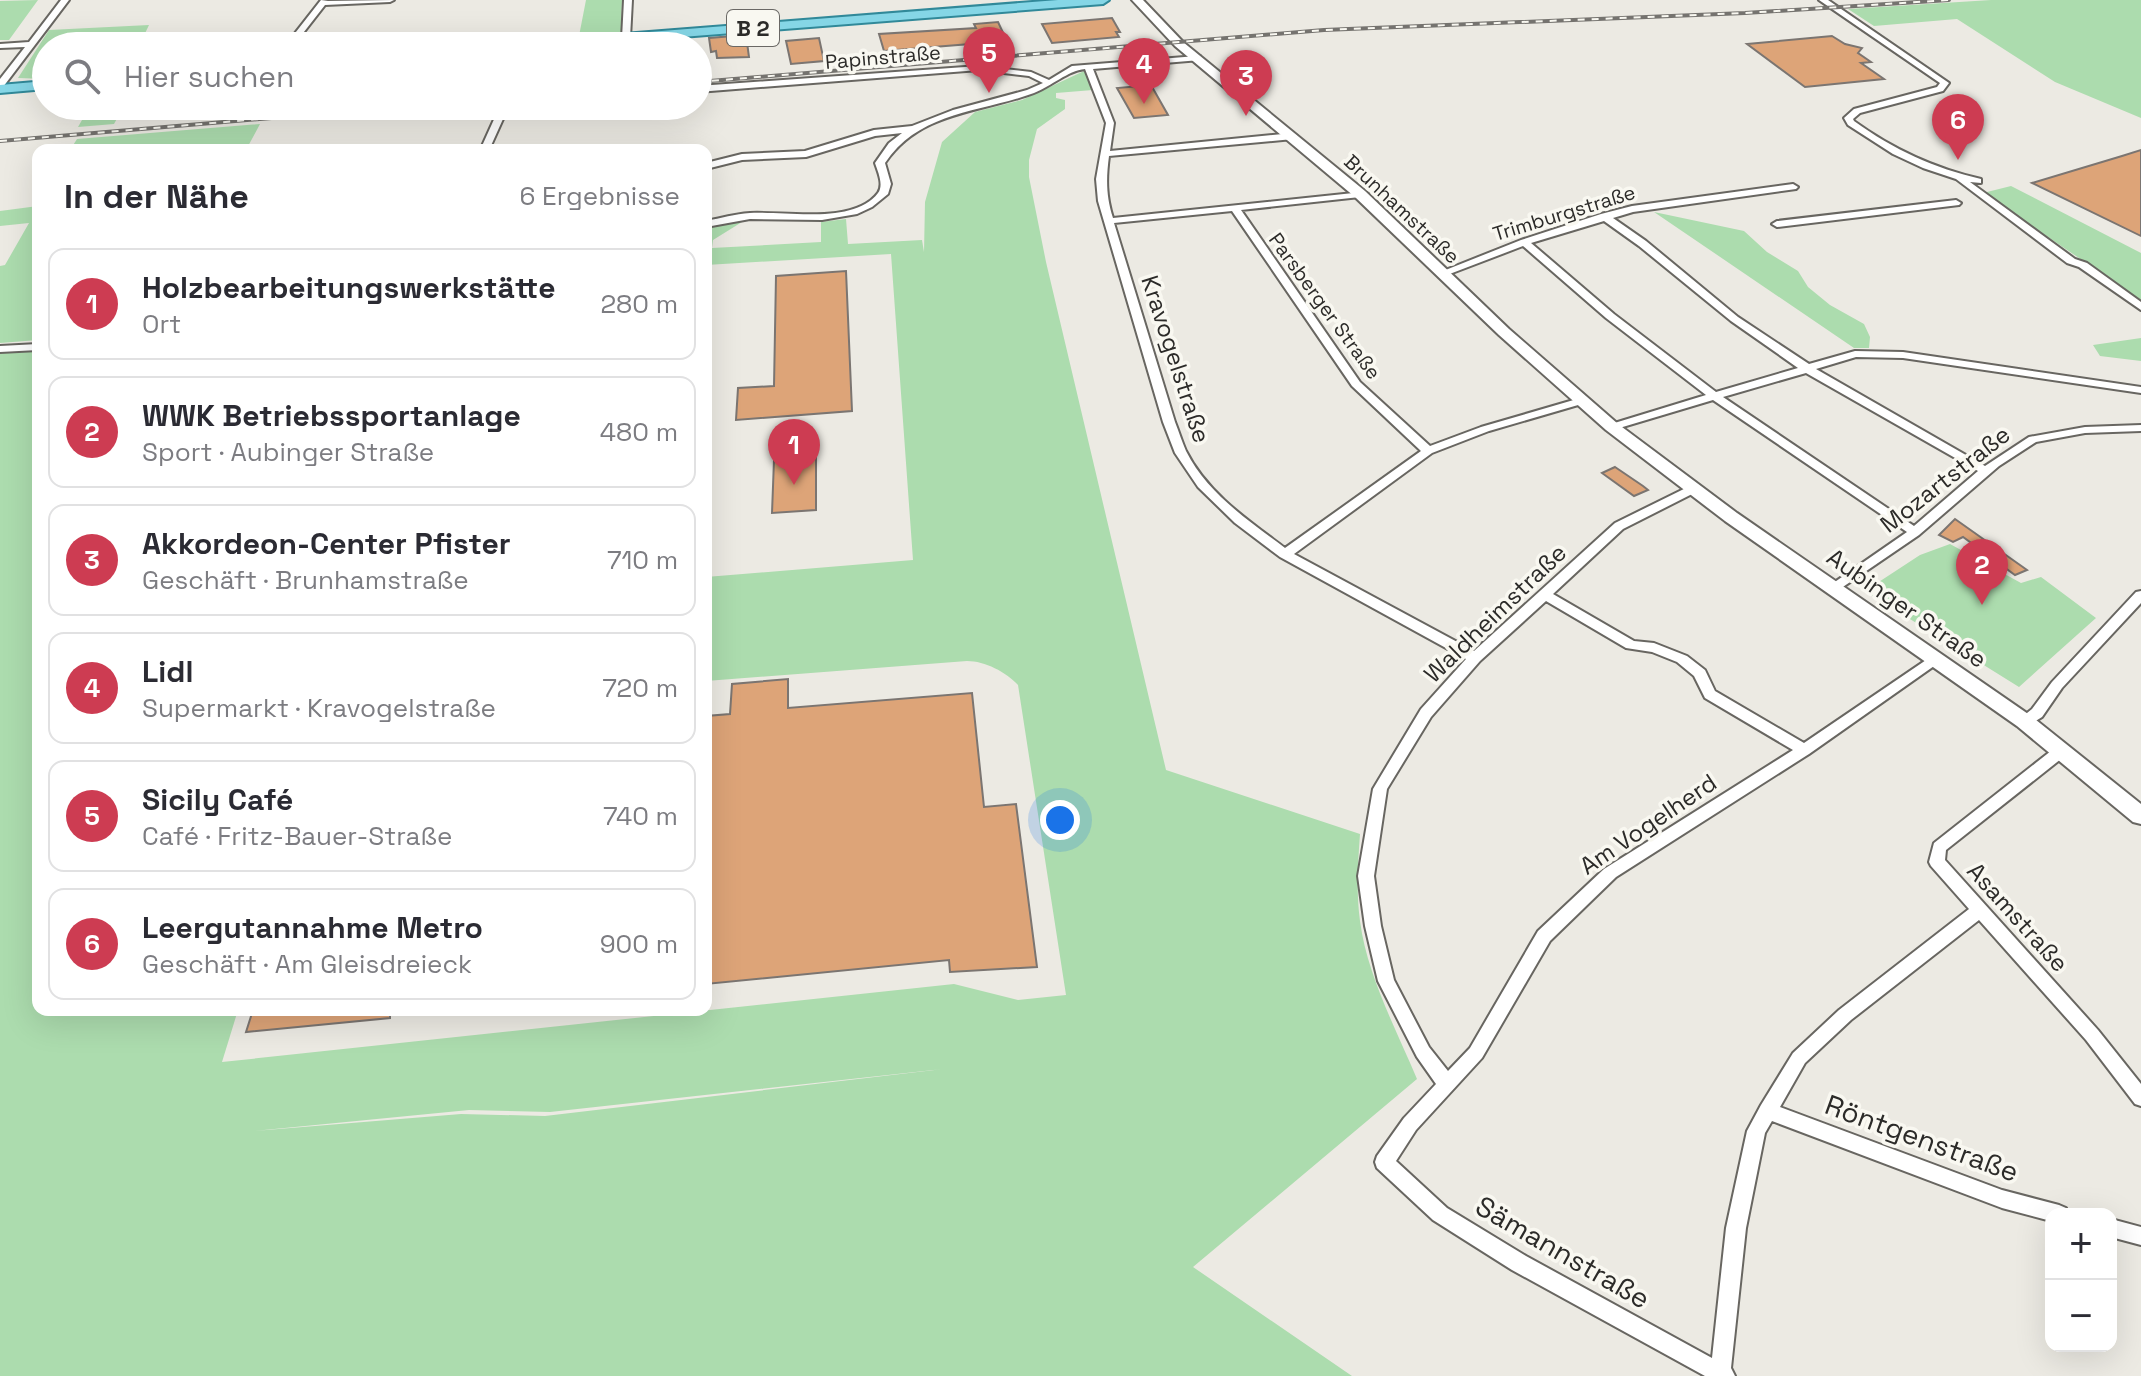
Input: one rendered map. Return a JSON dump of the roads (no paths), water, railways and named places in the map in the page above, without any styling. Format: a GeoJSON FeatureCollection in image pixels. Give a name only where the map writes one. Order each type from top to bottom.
{"type":"FeatureCollection","features":[{"type":"Feature","properties":{"kind":"main road","name":"B 2"},"geometry":{"type":"LineString","coordinates":[[701,32],[1103,0]]}},
{"type":"Feature","properties":{"kind":"main road"},"geometry":{"type":"LineString","coordinates":[[0,87],[32,86]]}},
{"type":"Feature","properties":{"kind":"street"},"geometry":{"type":"LineString","coordinates":[[40,32],[65,0]]}},
{"type":"Feature","properties":{"kind":"street"},"geometry":{"type":"LineString","coordinates":[[300,32],[324,2],[389,0]]}},
{"type":"Feature","properties":{"kind":"street"},"geometry":{"type":"LineString","coordinates":[[626,32],[628,0]]}},
{"type":"Feature","properties":{"kind":"street","name":"Brunhamstraße"},"geometry":{"type":"LineString","coordinates":[[1137,0],[1186,49],[1360,194],[1581,401],[1640,448]]}},
{"type":"Feature","properties":{"kind":"street"},"geometry":{"type":"LineString","coordinates":[[1823,0],[1945,83],[1936,90],[1857,111],[1848,118],[1851,123],[1895,154],[1968,182],[1972,190],[1984,199],[2141,307]]}},
{"type":"Feature","properties":{"kind":"street"},"geometry":{"type":"LineString","coordinates":[[0,87],[32,41]]}},
{"type":"Feature","properties":{"kind":"street"},"geometry":{"type":"LineString","coordinates":[[0,46],[30,44]]}},
{"type":"Feature","properties":{"kind":"street"},"geometry":{"type":"LineString","coordinates":[[1156,60],[1186,49]]}},
{"type":"Feature","properties":{"kind":"street"},"geometry":{"type":"LineString","coordinates":[[712,223],[755,216],[820,220],[857,211],[883,194],[886,184],[880,163],[890,146],[912,129],[939,118],[1004,101],[1050,83],[1079,66],[1197,58]]}},
{"type":"Feature","properties":{"kind":"street"},"geometry":{"type":"LineString","coordinates":[[1066,72],[1115,64]]}},
{"type":"Feature","properties":{"kind":"street","name":"Papinstraße"},"geometry":{"type":"LineString","coordinates":[[712,88],[979,68],[1031,74],[1050,83]]}},
{"type":"Feature","properties":{"kind":"street","name":"Kravogelstraße"},"geometry":{"type":"LineString","coordinates":[[1089,69],[1110,123],[1101,179],[1110,221],[1181,453],[1219,503],[1285,554],[1475,658]]}},
{"type":"Feature","properties":{"kind":"street"},"geometry":{"type":"LineString","coordinates":[[487,144],[498,120]]}},
{"type":"Feature","properties":{"kind":"street"},"geometry":{"type":"LineString","coordinates":[[712,164],[742,157],[806,154],[874,133],[912,129]]}},
{"type":"Feature","properties":{"kind":"street"},"geometry":{"type":"LineString","coordinates":[[1107,154],[1293,136]]}},
{"type":"Feature","properties":{"kind":"street"},"geometry":{"type":"LineString","coordinates":[[1956,177],[1978,181]]}},
{"type":"Feature","properties":{"kind":"street","name":"Trimburgstraße"},"geometry":{"type":"LineString","coordinates":[[1443,273],[1604,216],[1672,202],[1793,187]]}},
{"type":"Feature","properties":{"kind":"street"},"geometry":{"type":"LineString","coordinates":[[1110,221],[1360,194]]}},
{"type":"Feature","properties":{"kind":"street"},"geometry":{"type":"LineString","coordinates":[[1777,224],[1984,199]]}},
{"type":"Feature","properties":{"kind":"street","name":"Parsberger Straße"},"geometry":{"type":"LineString","coordinates":[[1235,208],[1356,384],[1428,451]]}},
{"type":"Feature","properties":{"kind":"street"},"geometry":{"type":"LineString","coordinates":[[1604,216],[1660,256],[1715,305],[1804,367],[1991,467]]}},
{"type":"Feature","properties":{"kind":"street"},"geometry":{"type":"LineString","coordinates":[[1524,242],[1610,316],[1715,397],[1915,532]]}},
{"type":"Feature","properties":{"kind":"street"},"geometry":{"type":"LineString","coordinates":[[0,349],[32,347]]}},
{"type":"Feature","properties":{"kind":"street"},"geometry":{"type":"LineString","coordinates":[[1612,427],[1855,354],[1903,355],[2141,390]]}},
{"type":"Feature","properties":{"kind":"street"},"geometry":{"type":"LineString","coordinates":[[1285,554],[1428,451],[1485,429],[1581,401]]}},
{"type":"Feature","properties":{"kind":"street","name":"Mozartstraße"},"geometry":{"type":"LineString","coordinates":[[1834,589],[1915,532],[1991,467],[2033,439],[2085,430],[2141,428]]}},
{"type":"Feature","properties":{"kind":"street","name":"Aubinger Straße"},"geometry":{"type":"LineString","coordinates":[[1640,448],[1834,589],[2024,721],[2141,816]]}},
{"type":"Feature","properties":{"kind":"street","name":"Waldheimstraße"},"geometry":{"type":"LineString","coordinates":[[1446,1083],[1423,1052],[1386,981],[1373,926],[1366,876],[1380,789],[1426,713],[1475,658],[1619,526],[1694,488]]}},
{"type":"Feature","properties":{"kind":"street"},"geometry":{"type":"LineString","coordinates":[[1544,594],[1631,645],[1654,648],[1682,659],[1700,673],[1710,694],[1804,750]]}},
{"type":"Feature","properties":{"kind":"street"},"geometry":{"type":"LineString","coordinates":[[2024,721],[2037,713],[2057,685],[2141,595]]}},
{"type":"Feature","properties":{"kind":"street","name":"Am Vogelherd"},"geometry":{"type":"LineString","coordinates":[[1384,1162],[1410,1124],[1476,1053],[1544,936],[1610,873],[1804,750],[1937,659]]}},
{"type":"Feature","properties":{"kind":"street","name":"Asamstraße"},"geometry":{"type":"LineString","coordinates":[[2061,751],[1939,847],[1937,862],[2092,1035],[2141,1098]]}},
{"type":"Feature","properties":{"kind":"street"},"geometry":{"type":"LineString","coordinates":[[1722,1375],[1736,1228],[1756,1131],[1767,1111],[1799,1058],[1845,1015],[1980,910]]}},
{"type":"Feature","properties":{"kind":"street","name":"Röntgenstraße"},"geometry":{"type":"LineString","coordinates":[[1767,1111],[2002,1199],[2045,1210]]}},
{"type":"Feature","properties":{"kind":"street","name":"Sämannstraße"},"geometry":{"type":"LineString","coordinates":[[1384,1162],[1440,1214],[1519,1263],[1722,1375]]}},
{"type":"Feature","properties":{"kind":"street"},"geometry":{"type":"LineString","coordinates":[[2117,1230],[2141,1236]]}},
{"type":"Feature","properties":{"kind":"railway"},"geometry":{"type":"LineString","coordinates":[[712,81],[1324,30],[1745,13],[1949,0]]}},
{"type":"Feature","properties":{"kind":"railway"},"geometry":{"type":"LineString","coordinates":[[0,141],[248,120]]}},
{"type":"Feature","properties":{"kind":"place","name":"Sicily Café"},"geometry":{"type":"Point","coordinates":[989,93]}},
{"type":"Feature","properties":{"kind":"place","name":"Lidl"},"geometry":{"type":"Point","coordinates":[1144,104]}},
{"type":"Feature","properties":{"kind":"place","name":"Akkordeon-Center Pfister"},"geometry":{"type":"Point","coordinates":[1246,116]}},
{"type":"Feature","properties":{"kind":"place","name":"Leergutannahme Metro"},"geometry":{"type":"Point","coordinates":[1958,160]}},
{"type":"Feature","properties":{"kind":"place","name":"Holzbearbeitungswerkstätte"},"geometry":{"type":"Point","coordinates":[794,485]}},
{"type":"Feature","properties":{"kind":"place","name":"WWK Betriebssportanlage"},"geometry":{"type":"Point","coordinates":[1982,605]}}]}
